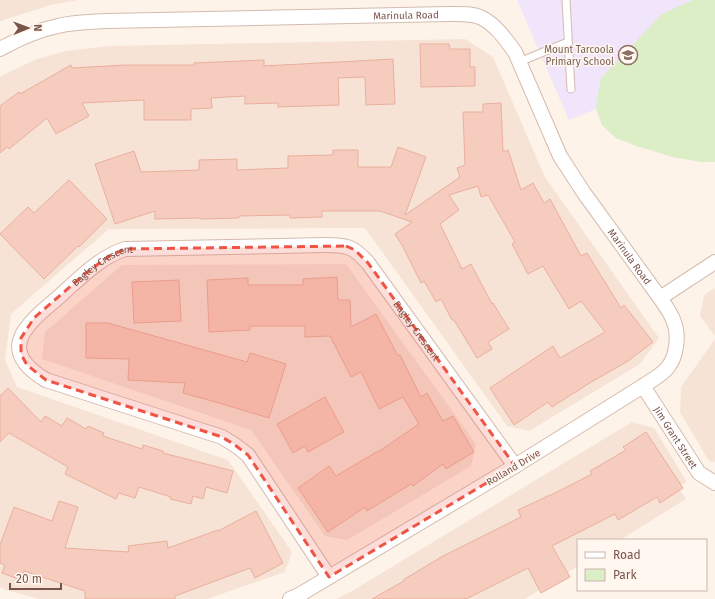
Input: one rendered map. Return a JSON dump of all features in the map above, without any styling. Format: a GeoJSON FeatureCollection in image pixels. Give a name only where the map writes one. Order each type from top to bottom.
{"type":"FeatureCollection","features":[{"type":"Feature","properties":{"kind":"street","name":"Marinula Road"},"geometry":{"type":"LineString","coordinates":[[0,49],[32,34],[58,26],[107,20],[448,14],[465,14],[482,18],[505,38],[515,52],[560,156],[584,193],[660,298]]}},
{"type":"Feature","properties":{"kind":"street","name":"Bagley Crescent"},"geometry":{"type":"LineString","coordinates":[[329,577],[248,455],[235,445],[222,437],[46,380],[35,373],[27,365],[21,354],[19,346],[24,330],[34,318],[86,273],[109,256],[125,249],[325,245],[346,246],[355,250],[368,263],[515,466]]}},
{"type":"Feature","properties":{"kind":"street"},"geometry":{"type":"LineString","coordinates":[[660,298],[715,262]]}},
{"type":"Feature","properties":{"kind":"street","name":"Rolland Drive"},"geometry":{"type":"LineString","coordinates":[[290,599],[515,466],[662,373],[669,366],[673,357],[676,344],[676,333],[674,322],[670,313],[660,298]]}},
{"type":"Feature","properties":{"kind":"street","name":"Jim Grant Street"},"geometry":{"type":"LineString","coordinates":[[643,386],[699,473],[715,483]]}},
{"type":"Feature","properties":{"kind":"lane"},"geometry":{"type":"LineString","coordinates":[[566,0],[571,89]]}},
{"type":"Feature","properties":{"kind":"lane"},"geometry":{"type":"LineString","coordinates":[[519,62],[568,42]]}},
{"type":"Feature","properties":{"kind":"highlighted area"},"geometry":{"type":"Polygon","coordinates":[[[346,246],[355,250],[368,263],[515,466],[329,577],[248,455],[222,437],[46,380],[27,365],[21,354],[21,338],[34,318],[86,273],[109,256],[125,249],[346,246]]]}},
{"type":"Feature","properties":{"kind":"shaded area"},"geometry":{"type":"Polygon","coordinates":[[[0,0],[78,0],[51,5],[0,22],[0,0]]]}},
{"type":"Feature","properties":{"kind":"shaded area","name":"Mount Tarcoola Primary School"},"geometry":{"type":"Polygon","coordinates":[[[517,0],[715,0],[715,162],[702,162],[673,157],[616,138],[602,125],[596,109],[569,120],[517,0]]]}},
{"type":"Feature","properties":{"kind":"shaded area"},"geometry":{"type":"Polygon","coordinates":[[[465,39],[493,57],[545,177],[659,338],[640,364],[529,431],[507,426],[365,228],[109,229],[11,314],[5,360],[17,387],[228,460],[292,552],[285,572],[207,599],[39,599],[0,587],[0,77],[37,59],[66,51],[109,46],[465,39]]]}},
{"type":"Feature","properties":{"kind":"shaded area"},"geometry":{"type":"Polygon","coordinates":[[[346,264],[476,444],[471,466],[347,540],[325,536],[251,430],[42,359],[45,332],[122,265],[346,264]]]}},
{"type":"Feature","properties":{"kind":"shaded area"},"geometry":{"type":"Polygon","coordinates":[[[715,288],[715,336],[700,316],[704,295],[715,288]]]}},
{"type":"Feature","properties":{"kind":"shaded area"},"geometry":{"type":"Polygon","coordinates":[[[715,339],[715,462],[709,461],[680,412],[681,387],[715,339]]]}},
{"type":"Feature","properties":{"kind":"shaded area"},"geometry":{"type":"Polygon","coordinates":[[[632,422],[654,428],[687,482],[678,487],[686,499],[622,539],[577,539],[577,567],[525,599],[336,599],[352,591],[632,422]]]}},
{"type":"Feature","properties":{"kind":"green space"},"geometry":{"type":"Polygon","coordinates":[[[693,0],[715,0],[715,162],[702,162],[673,157],[616,138],[602,125],[596,109],[601,78],[662,14],[693,0]]]}},
{"type":"Feature","properties":{"kind":"building"},"geometry":{"type":"Polygon","coordinates":[[[420,44],[449,44],[450,49],[470,49],[470,67],[475,67],[475,86],[421,87],[420,44]]]}},
{"type":"Feature","properties":{"kind":"building"},"geometry":{"type":"Polygon","coordinates":[[[393,59],[395,104],[366,105],[365,77],[338,78],[339,105],[278,107],[278,103],[245,104],[245,96],[211,98],[212,108],[191,109],[191,120],[144,120],[144,100],[82,103],[89,116],[56,134],[47,118],[9,149],[7,147],[0,153],[0,106],[19,92],[20,94],[71,65],[72,68],[126,65],[195,65],[194,63],[264,60],[264,66],[393,59]]]}},
{"type":"Feature","properties":{"kind":"building"},"geometry":{"type":"Polygon","coordinates":[[[501,103],[503,152],[508,150],[521,190],[533,183],[544,203],[550,199],[581,256],[587,253],[621,308],[624,305],[653,342],[628,361],[552,407],[548,402],[514,425],[490,388],[553,346],[560,358],[605,332],[581,301],[569,309],[543,266],[528,274],[512,244],[515,242],[488,195],[481,197],[478,186],[449,195],[459,210],[440,224],[462,269],[471,264],[492,304],[493,303],[509,329],[488,342],[492,349],[477,358],[454,320],[452,320],[441,299],[436,302],[424,281],[421,283],[395,234],[412,222],[380,211],[322,211],[322,217],[290,218],[290,215],[239,216],[239,218],[155,219],[155,211],[115,224],[95,164],[134,151],[141,172],[199,170],[199,160],[237,159],[237,170],[288,168],[288,156],[333,155],[333,150],[358,150],[358,167],[391,167],[398,147],[426,157],[405,215],[460,177],[457,168],[465,165],[463,112],[483,112],[483,104],[501,103]]]}},
{"type":"Feature","properties":{"kind":"building"},"geometry":{"type":"Polygon","coordinates":[[[69,180],[107,219],[44,279],[0,234],[28,207],[34,213],[69,180]]]}},
{"type":"Feature","properties":{"kind":"building"},"geometry":{"type":"Polygon","coordinates":[[[337,277],[338,300],[350,300],[351,327],[376,314],[398,356],[400,355],[421,397],[427,393],[443,421],[453,416],[474,452],[446,469],[443,464],[413,486],[411,484],[367,511],[365,507],[328,532],[298,488],[329,466],[336,476],[378,452],[419,424],[403,397],[379,409],[361,372],[351,377],[330,336],[305,337],[305,326],[250,326],[250,330],[209,332],[207,280],[248,278],[248,285],[303,285],[303,279],[337,277]]]}},
{"type":"Feature","properties":{"kind":"building"},"geometry":{"type":"Polygon","coordinates":[[[179,280],[181,321],[134,323],[132,282],[179,280]]]}},
{"type":"Feature","properties":{"kind":"building"},"geometry":{"type":"Polygon","coordinates":[[[86,323],[108,323],[247,362],[250,353],[286,364],[269,418],[183,393],[185,383],[128,380],[129,359],[86,358],[86,323]]]}},
{"type":"Feature","properties":{"kind":"building"},"geometry":{"type":"Polygon","coordinates":[[[8,388],[41,422],[45,416],[62,426],[67,418],[86,429],[88,426],[104,433],[103,436],[142,449],[143,445],[163,451],[163,453],[233,471],[227,493],[206,487],[203,499],[193,496],[191,504],[170,499],[171,497],[139,487],[135,498],[119,493],[116,499],[65,474],[68,467],[9,433],[0,442],[0,396],[8,388]]]}},
{"type":"Feature","properties":{"kind":"building"},"geometry":{"type":"Polygon","coordinates":[[[325,397],[344,432],[308,452],[305,446],[293,453],[277,424],[325,397]]]}},
{"type":"Feature","properties":{"kind":"building"},"geometry":{"type":"Polygon","coordinates":[[[646,432],[683,488],[660,503],[657,497],[618,520],[615,514],[552,546],[570,577],[541,593],[528,568],[466,599],[372,599],[443,556],[521,517],[518,510],[592,474],[590,471],[626,450],[623,447],[646,432]]]}},
{"type":"Feature","properties":{"kind":"building"},"geometry":{"type":"Polygon","coordinates":[[[59,501],[78,507],[65,548],[129,552],[128,546],[167,541],[168,548],[218,531],[256,511],[283,563],[255,578],[250,568],[175,596],[175,599],[85,599],[85,591],[24,571],[21,580],[2,573],[5,565],[0,563],[0,545],[14,507],[52,521],[59,501]]]}},
{"type":"Feature","properties":{"kind":"place","name":"Mount Tarcoola Primary School"},"geometry":{"type":"Point","coordinates":[628,55]}}]}
